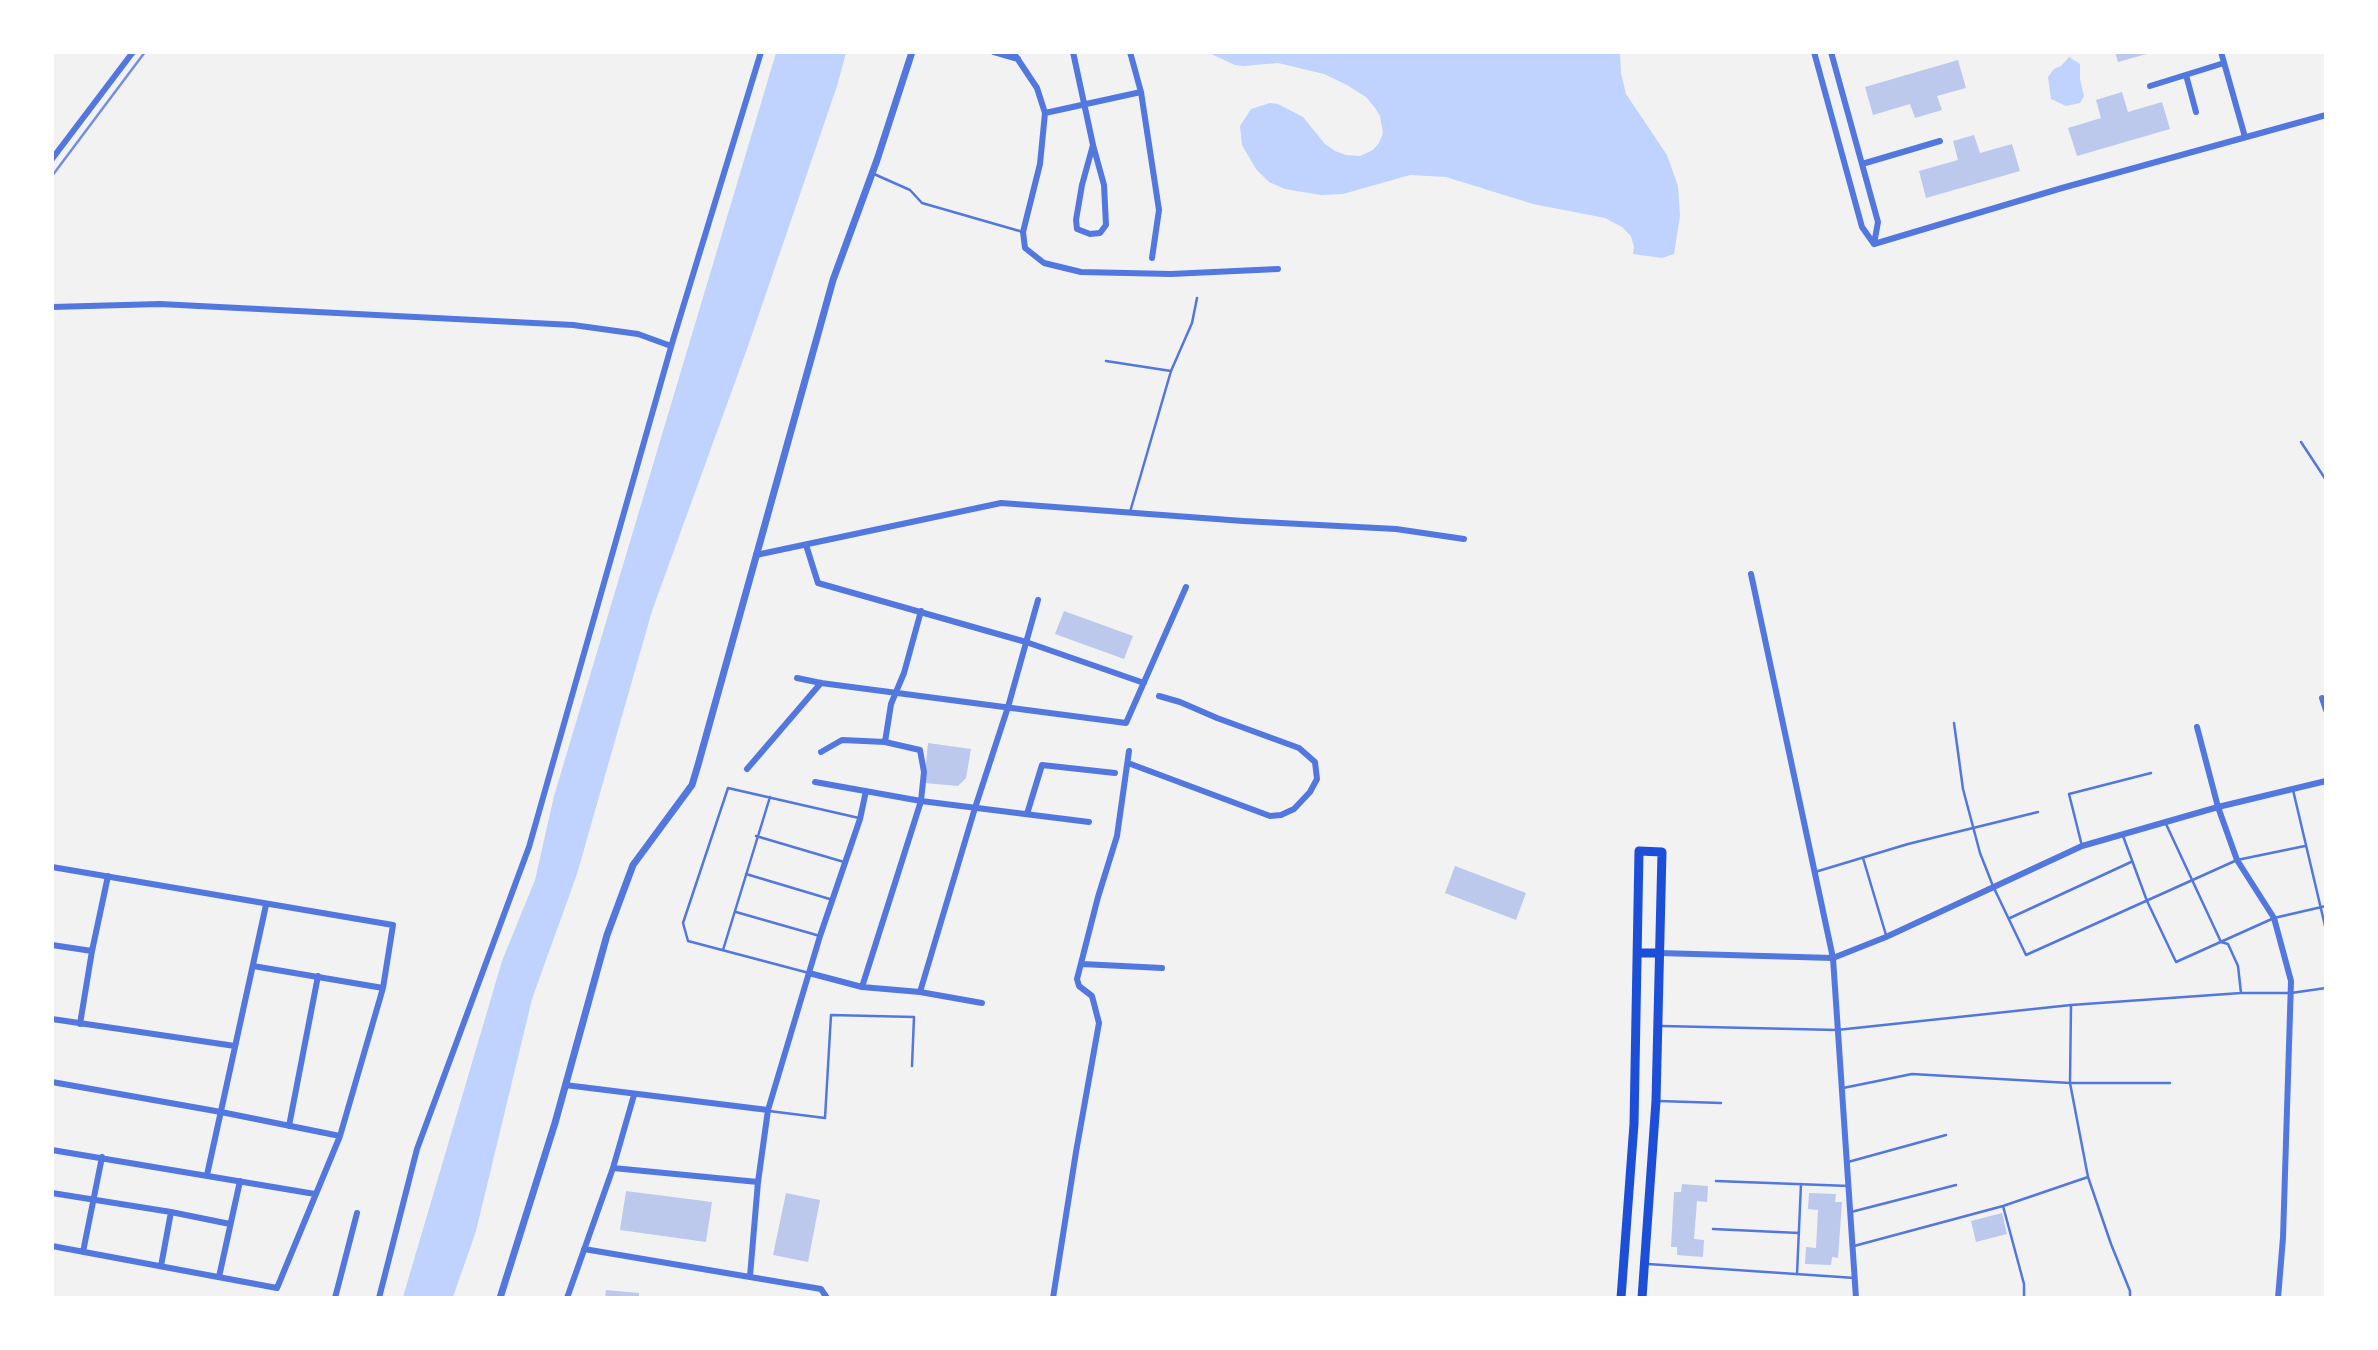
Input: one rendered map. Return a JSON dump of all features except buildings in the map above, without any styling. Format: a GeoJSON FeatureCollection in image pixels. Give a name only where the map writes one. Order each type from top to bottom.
{"type":"FeatureCollection","features":[{"type":"Feature","properties":{"kind":"main road"},"geometry":{"type":"LineString","coordinates":[[1621,1297],[1634,1124],[1639,851],[1662,852],[1656,1101],[1642,1297]]}},
{"type":"Feature","properties":{"kind":"main road"},"geometry":{"type":"LineString","coordinates":[[1638,953],[1659,953]]}},
{"type":"Feature","properties":{"kind":"street"},"geometry":{"type":"LineString","coordinates":[[52,159],[133,52]]}},
{"type":"Feature","properties":{"kind":"street"},"geometry":{"type":"LineString","coordinates":[[379,1297],[417,1149],[529,847],[671,346],[761,52]]}},
{"type":"Feature","properties":{"kind":"street"},"geometry":{"type":"LineString","coordinates":[[500,1297],[565,1085],[607,935],[633,865],[692,785],[833,280],[912,52]]}},
{"type":"Feature","properties":{"kind":"street"},"geometry":{"type":"LineString","coordinates":[[994,52],[1018,59]]}},
{"type":"Feature","properties":{"kind":"street"},"geometry":{"type":"LineString","coordinates":[[1013,52],[1037,88],[1045,113],[1040,164],[1023,232],[1026,248],[1044,263],[1082,272],[1171,274],[1278,269]]}},
{"type":"Feature","properties":{"kind":"street"},"geometry":{"type":"LineString","coordinates":[[1073,52],[1104,185],[1106,225],[1100,233],[1090,234],[1077,229],[1076,220],[1093,145]]}},
{"type":"Feature","properties":{"kind":"street"},"geometry":{"type":"LineString","coordinates":[[1130,52],[1141,92],[1159,210],[1152,258]]}},
{"type":"Feature","properties":{"kind":"street"},"geometry":{"type":"LineString","coordinates":[[1814,52],[1862,228],[1874,244]]}},
{"type":"Feature","properties":{"kind":"street"},"geometry":{"type":"LineString","coordinates":[[1831,52],[1878,222],[1874,244]]}},
{"type":"Feature","properties":{"kind":"street"},"geometry":{"type":"LineString","coordinates":[[2221,52],[2245,137]]}},
{"type":"Feature","properties":{"kind":"street"},"geometry":{"type":"LineString","coordinates":[[2150,86],[2224,63]]}},
{"type":"Feature","properties":{"kind":"street"},"geometry":{"type":"LineString","coordinates":[[2186,75],[2196,112]]}},
{"type":"Feature","properties":{"kind":"street"},"geometry":{"type":"LineString","coordinates":[[1045,113],[1141,92]]}},
{"type":"Feature","properties":{"kind":"street"},"geometry":{"type":"LineString","coordinates":[[1874,244],[2326,115]]}},
{"type":"Feature","properties":{"kind":"street"},"geometry":{"type":"LineString","coordinates":[[1862,164],[1940,141]]}},
{"type":"Feature","properties":{"kind":"street"},"geometry":{"type":"LineString","coordinates":[[52,307],[160,304],[560,324],[638,334],[671,346]]}},
{"type":"Feature","properties":{"kind":"street"},"geometry":{"type":"LineString","coordinates":[[756,555],[1001,503],[1396,529],[1464,539]]}},
{"type":"Feature","properties":{"kind":"street"},"geometry":{"type":"LineString","coordinates":[[806,545],[818,583],[1026,642],[1144,683]]}},
{"type":"Feature","properties":{"kind":"street"},"geometry":{"type":"LineString","coordinates":[[1751,574],[1833,958],[1856,1297]]}},
{"type":"Feature","properties":{"kind":"street"},"geometry":{"type":"LineString","coordinates":[[797,678],[1126,723],[1186,587]]}},
{"type":"Feature","properties":{"kind":"street"},"geometry":{"type":"LineString","coordinates":[[920,992],[975,808],[1009,707],[1038,600]]}},
{"type":"Feature","properties":{"kind":"street"},"geometry":{"type":"LineString","coordinates":[[885,741],[891,704],[904,673],[921,611]]}},
{"type":"Feature","properties":{"kind":"street"},"geometry":{"type":"LineString","coordinates":[[747,769],[821,683]]}},
{"type":"Feature","properties":{"kind":"street"},"geometry":{"type":"LineString","coordinates":[[1128,763],[1270,816],[1281,815],[1294,809],[1310,792],[1317,779],[1315,762],[1299,748],[1159,696]]}},
{"type":"Feature","properties":{"kind":"street"},"geometry":{"type":"LineString","coordinates":[[2197,727],[2218,807],[2237,860],[2274,918],[2291,981],[2283,1238],[2278,1297]]}},
{"type":"Feature","properties":{"kind":"street"},"geometry":{"type":"LineString","coordinates":[[821,752],[842,740],[885,741],[920,750],[923,772],[921,801],[862,987]]}},
{"type":"Feature","properties":{"kind":"street"},"geometry":{"type":"LineString","coordinates":[[1053,1297],[1099,1019],[1091,996],[1079,986],[1077,979],[1117,836],[1129,751]]}},
{"type":"Feature","properties":{"kind":"street"},"geometry":{"type":"LineString","coordinates":[[1027,814],[1042,765],[1115,773]]}},
{"type":"Feature","properties":{"kind":"street"},"geometry":{"type":"LineString","coordinates":[[1659,953],[1833,958],[1886,937],[2082,846],[2165,821],[2326,781]]}},
{"type":"Feature","properties":{"kind":"street"},"geometry":{"type":"LineString","coordinates":[[815,782],[921,801],[1090,822]]}},
{"type":"Feature","properties":{"kind":"street"},"geometry":{"type":"LineString","coordinates":[[750,1276],[758,1182],[768,1110],[820,936],[860,819],[866,791]]}},
{"type":"Feature","properties":{"kind":"street"},"geometry":{"type":"LineString","coordinates":[[52,867],[393,925],[383,988],[340,1136],[276,1288],[52,1246]]}},
{"type":"Feature","properties":{"kind":"street"},"geometry":{"type":"LineString","coordinates":[[80,1024],[108,876]]}},
{"type":"Feature","properties":{"kind":"street"},"geometry":{"type":"LineString","coordinates":[[207,1175],[266,905]]}},
{"type":"Feature","properties":{"kind":"street"},"geometry":{"type":"LineString","coordinates":[[52,944],[92,951]]}},
{"type":"Feature","properties":{"kind":"street"},"geometry":{"type":"LineString","coordinates":[[1082,964],[1162,968]]}},
{"type":"Feature","properties":{"kind":"street"},"geometry":{"type":"LineString","coordinates":[[253,966],[383,988]]}},
{"type":"Feature","properties":{"kind":"street"},"geometry":{"type":"LineString","coordinates":[[809,973],[862,987],[920,992],[982,1003]]}},
{"type":"Feature","properties":{"kind":"street"},"geometry":{"type":"LineString","coordinates":[[289,1126],[318,976]]}},
{"type":"Feature","properties":{"kind":"street"},"geometry":{"type":"LineString","coordinates":[[52,1019],[235,1046]]}},
{"type":"Feature","properties":{"kind":"street"},"geometry":{"type":"LineString","coordinates":[[52,1082],[340,1136]]}},
{"type":"Feature","properties":{"kind":"street"},"geometry":{"type":"LineString","coordinates":[[565,1085],[768,1110]]}},
{"type":"Feature","properties":{"kind":"street"},"geometry":{"type":"LineString","coordinates":[[567,1297],[613,1168],[634,1095]]}},
{"type":"Feature","properties":{"kind":"street"},"geometry":{"type":"LineString","coordinates":[[52,1150],[315,1194]]}},
{"type":"Feature","properties":{"kind":"street"},"geometry":{"type":"LineString","coordinates":[[83,1252],[102,1157]]}},
{"type":"Feature","properties":{"kind":"street"},"geometry":{"type":"LineString","coordinates":[[613,1168],[758,1182]]}},
{"type":"Feature","properties":{"kind":"street"},"geometry":{"type":"LineString","coordinates":[[219,1277],[240,1181]]}},
{"type":"Feature","properties":{"kind":"street"},"geometry":{"type":"LineString","coordinates":[[52,1194],[230,1224]]}},
{"type":"Feature","properties":{"kind":"street"},"geometry":{"type":"LineString","coordinates":[[161,1266],[171,1212]]}},
{"type":"Feature","properties":{"kind":"street"},"geometry":{"type":"LineString","coordinates":[[335,1297],[357,1213]]}},
{"type":"Feature","properties":{"kind":"street"},"geometry":{"type":"LineString","coordinates":[[584,1249],[821,1289],[827,1297]]}},
{"type":"Feature","properties":{"kind":"lane"},"geometry":{"type":"LineString","coordinates":[[872,173],[910,190],[922,203],[1023,232]]}},
{"type":"Feature","properties":{"kind":"lane"},"geometry":{"type":"LineString","coordinates":[[1129,513],[1171,371],[1192,323],[1197,298]]}},
{"type":"Feature","properties":{"kind":"lane"},"geometry":{"type":"LineString","coordinates":[[1106,361],[1171,371]]}},
{"type":"Feature","properties":{"kind":"lane"},"geometry":{"type":"LineString","coordinates":[[2301,442],[2326,480]]}},
{"type":"Feature","properties":{"kind":"lane"},"geometry":{"type":"LineString","coordinates":[[1954,723],[1963,789],[1980,853],[2026,955],[2237,860],[2305,846]]}},
{"type":"Feature","properties":{"kind":"lane"},"geometry":{"type":"LineString","coordinates":[[2082,846],[2068,794],[2151,772]]}},
{"type":"Feature","properties":{"kind":"lane"},"geometry":{"type":"LineString","coordinates":[[809,973],[688,941],[683,923],[728,788],[860,819]]}},
{"type":"Feature","properties":{"kind":"lane"},"geometry":{"type":"LineString","coordinates":[[2293,790],[2326,930]]}},
{"type":"Feature","properties":{"kind":"lane"},"geometry":{"type":"LineString","coordinates":[[723,950],[770,797]]}},
{"type":"Feature","properties":{"kind":"lane"},"geometry":{"type":"LineString","coordinates":[[1815,872],[2038,812]]}},
{"type":"Feature","properties":{"kind":"lane"},"geometry":{"type":"LineString","coordinates":[[2165,821],[2221,942],[2228,944],[2238,966],[2241,993]]}},
{"type":"Feature","properties":{"kind":"lane"},"geometry":{"type":"LineString","coordinates":[[2122,833],[2147,901],[2176,962],[2274,918],[2326,906]]}},
{"type":"Feature","properties":{"kind":"lane"},"geometry":{"type":"LineString","coordinates":[[756,836],[846,863]]}},
{"type":"Feature","properties":{"kind":"lane"},"geometry":{"type":"LineString","coordinates":[[1863,858],[1886,937]]}},
{"type":"Feature","properties":{"kind":"lane"},"geometry":{"type":"LineString","coordinates":[[2009,919],[2131,862]]}},
{"type":"Feature","properties":{"kind":"lane"},"geometry":{"type":"LineString","coordinates":[[746,874],[834,900]]}},
{"type":"Feature","properties":{"kind":"lane"},"geometry":{"type":"LineString","coordinates":[[736,912],[820,936]]}},
{"type":"Feature","properties":{"kind":"lane"},"geometry":{"type":"LineString","coordinates":[[1659,1026],[1837,1030],[2071,1005],[2241,993],[2291,993],[2326,988]]}},
{"type":"Feature","properties":{"kind":"lane"},"geometry":{"type":"LineString","coordinates":[[2071,1005],[2070,1083],[2088,1177],[2130,1297]]}},
{"type":"Feature","properties":{"kind":"lane"},"geometry":{"type":"LineString","coordinates":[[768,1110],[825,1118],[831,1015],[914,1017],[912,1066]]}},
{"type":"Feature","properties":{"kind":"lane"},"geometry":{"type":"LineString","coordinates":[[1843,1088],[1912,1073],[2070,1083],[2170,1083]]}},
{"type":"Feature","properties":{"kind":"lane"},"geometry":{"type":"LineString","coordinates":[[1656,1101],[1721,1103]]}},
{"type":"Feature","properties":{"kind":"lane"},"geometry":{"type":"LineString","coordinates":[[1848,1161],[1946,1135]]}},
{"type":"Feature","properties":{"kind":"lane"},"geometry":{"type":"LineString","coordinates":[[1854,1246],[2003,1206],[2088,1177]]}},
{"type":"Feature","properties":{"kind":"lane"},"geometry":{"type":"LineString","coordinates":[[1716,1181],[1849,1186]]}},
{"type":"Feature","properties":{"kind":"lane"},"geometry":{"type":"LineString","coordinates":[[1797,1274],[1801,1184]]}},
{"type":"Feature","properties":{"kind":"lane"},"geometry":{"type":"LineString","coordinates":[[1851,1212],[1956,1185]]}},
{"type":"Feature","properties":{"kind":"lane"},"geometry":{"type":"LineString","coordinates":[[2003,1206],[2024,1284],[2024,1297]]}},
{"type":"Feature","properties":{"kind":"lane"},"geometry":{"type":"LineString","coordinates":[[1713,1229],[1799,1233]]}},
{"type":"Feature","properties":{"kind":"lane"},"geometry":{"type":"LineString","coordinates":[[1645,1263],[1855,1278]]}},
{"type":"Feature","properties":{"kind":"water"},"geometry":{"type":"Polygon","coordinates":[[[776,53],[846,53],[747,349],[652,611],[577,874],[532,999],[476,1231],[453,1297],[403,1297],[502,961],[535,880],[554,796],[776,53]]]}},
{"type":"Feature","properties":{"kind":"water"},"geometry":{"type":"Polygon","coordinates":[[[1209,53],[1620,53],[1626,94],[1667,155],[1678,186],[1680,216],[1674,254],[1662,258],[1633,254],[1631,236],[1622,227],[1605,218],[1533,204],[1446,177],[1410,175],[1343,194],[1321,195],[1285,189],[1269,182],[1256,169],[1242,145],[1240,126],[1251,109],[1270,103],[1278,104],[1303,117],[1325,144],[1335,151],[1360,156],[1373,150],[1379,143],[1383,133],[1380,116],[1366,97],[1324,74],[1278,63],[1235,65],[1209,53]]]}},
{"type":"Feature","properties":{"kind":"water"},"geometry":{"type":"Polygon","coordinates":[[[2069,57],[2080,64],[2084,96],[2080,103],[2066,106],[2051,99],[2048,77],[2069,57]]]}},
{"type":"Feature","properties":{"kind":"railway"},"geometry":{"type":"LineString","coordinates":[[52,176],[145,52]]}}]}
